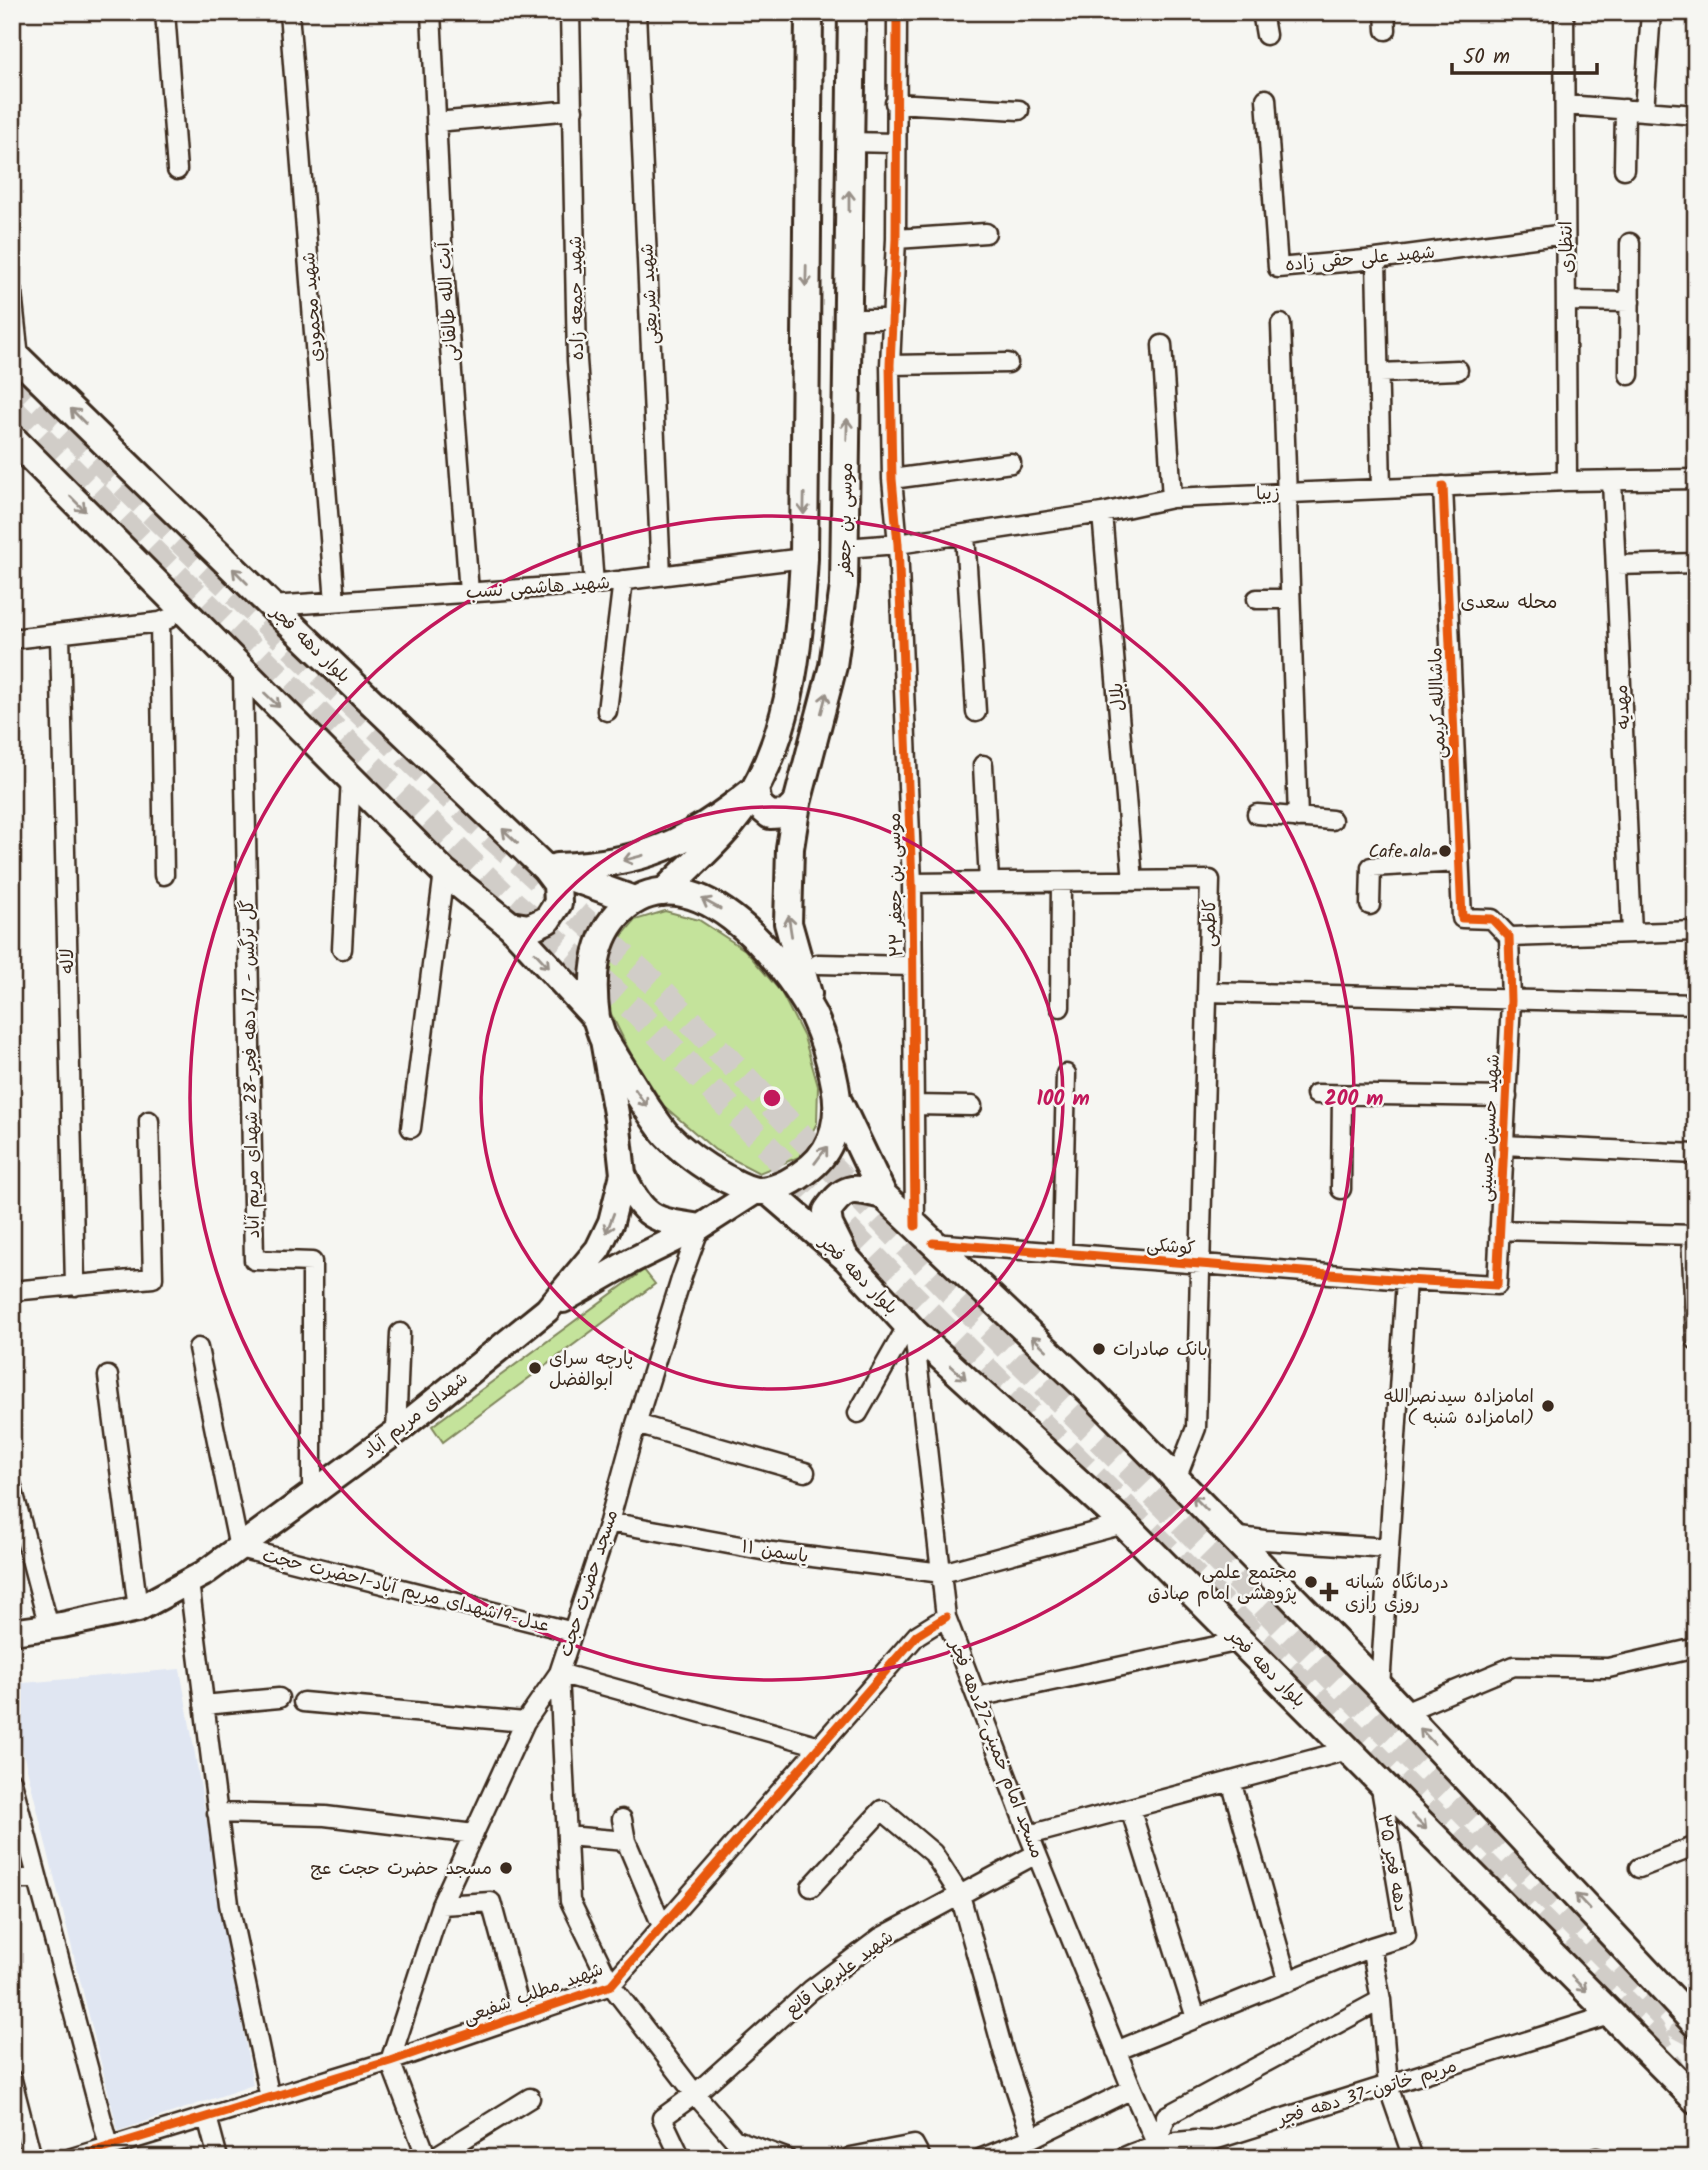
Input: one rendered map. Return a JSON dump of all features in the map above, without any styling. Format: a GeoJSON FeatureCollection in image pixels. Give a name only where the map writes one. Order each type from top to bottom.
{"type":"FeatureCollection","features":[{"type":"Feature","properties":{"kind":"main road"},"geometry":{"type":"LineString","coordinates":[[664,892],[731,824],[755,789],[768,762],[784,712],[800,628],[804,558],[809,12]]}},
{"type":"Feature","properties":{"kind":"main road","name":"موسی بن جعفر"},"geometry":{"type":"LineString","coordinates":[[814,1016],[788,923],[790,848],[797,803],[834,666],[844,586],[849,319],[849,66],[852,12]]}},
{"type":"Feature","properties":{"kind":"main road"},"geometry":{"type":"LineString","coordinates":[[808,63],[818,78],[837,79],[849,66]]}},
{"type":"Feature","properties":{"kind":"main road"},"geometry":{"type":"LineString","coordinates":[[807,135],[822,120],[841,124],[849,142]]}},
{"type":"Feature","properties":{"kind":"main road","name":"بلوار دهه فجر"},"geometry":{"type":"LineString","coordinates":[[15,355],[271,606],[545,868],[634,900]]}},
{"type":"Feature","properties":{"kind":"main road"},"geometry":{"type":"LineString","coordinates":[[12,438],[444,872],[510,925],[599,1027]]}},
{"type":"Feature","properties":{"kind":"main road"},"geometry":{"type":"LineString","coordinates":[[755,789],[758,805],[770,815],[786,814],[797,803]]}},
{"type":"Feature","properties":{"kind":"main road"},"geometry":{"type":"LineString","coordinates":[[545,868],[590,866],[634,859],[665,847],[714,822],[755,789]]}},
{"type":"Feature","properties":{"kind":"main road"},"geometry":{"type":"LineString","coordinates":[[510,925],[529,928],[547,920],[558,903],[557,884],[545,868]]}},
{"type":"Feature","properties":{"kind":"main road"},"geometry":{"type":"LineString","coordinates":[[599,1027],[592,990],[598,947],[612,920],[634,900],[647,893],[692,894],[726,913],[766,949],[796,987],[814,1016],[832,1069],[839,1103],[883,1195],[1093,1394],[1404,1712],[1696,2024]]}},
{"type":"Feature","properties":{"kind":"main road","name":"بلوار دهه فجر"},"geometry":{"type":"LineString","coordinates":[[599,1027],[664,1132],[712,1171],[762,1191],[846,1258],[911,1329],[1124,1524],[1696,2100]]}},
{"type":"Feature","properties":{"kind":"main road","name":"شهدای مریم آباد"},"geometry":{"type":"LineString","coordinates":[[12,1632],[138,1609],[204,1574],[396,1432],[547,1310],[598,1249],[611,1222],[623,1174],[617,1119],[599,1027]]}},
{"type":"Feature","properties":{"kind":"main road"},"geometry":{"type":"LineString","coordinates":[[547,1310],[631,1261],[700,1227],[762,1191],[790,1181],[812,1167],[825,1153],[836,1125],[839,1103]]}},
{"type":"Feature","properties":{"kind":"main road"},"geometry":{"type":"LineString","coordinates":[[623,1174],[635,1199],[648,1213],[664,1222],[700,1227]]}},
{"type":"Feature","properties":{"kind":"main road"},"geometry":{"type":"LineString","coordinates":[[846,1258],[829,1225],[827,1212],[839,1195],[852,1188],[883,1195]]}},
{"type":"Feature","properties":{"kind":"street"},"geometry":{"type":"LineString","coordinates":[[165,12],[177,170]]}},
{"type":"Feature","properties":{"kind":"street","name":"شهید محمودی"},"geometry":{"type":"LineString","coordinates":[[289,12],[335,601]]}},
{"type":"Feature","properties":{"kind":"street","name":"آیت الله طالقانی"},"geometry":{"type":"LineString","coordinates":[[431,12],[442,243],[469,592]]}},
{"type":"Feature","properties":{"kind":"street","name":"شهید جمعه زاده"},"geometry":{"type":"LineString","coordinates":[[570,12],[577,360],[594,584]]}},
{"type":"Feature","properties":{"kind":"street","name":"شهید شریعتی"},"geometry":{"type":"LineString","coordinates":[[636,12],[661,575]]}},
{"type":"Feature","properties":{"kind":"street","name":"موسی بن جعفر ۲۲"},"geometry":{"type":"LineString","coordinates":[[897,12],[896,239],[890,365],[892,479],[898,544],[912,883],[914,1105],[924,1234]]}},
{"type":"Feature","properties":{"kind":"street"},"geometry":{"type":"LineString","coordinates":[[1262,12],[1266,35]]}},
{"type":"Feature","properties":{"kind":"street","name":"انتظاری"},"geometry":{"type":"LineString","coordinates":[[1564,12],[1567,481]]}},
{"type":"Feature","properties":{"kind":"street"},"geometry":{"type":"LineString","coordinates":[[1644,111],[1651,12]]}},
{"type":"Feature","properties":{"kind":"street","name":"شهید علی حقی زاده"},"geometry":{"type":"LineString","coordinates":[[1266,99],[1278,268],[1376,259],[1565,234]]}},
{"type":"Feature","properties":{"kind":"street"},"geometry":{"type":"LineString","coordinates":[[895,103],[1019,110]]}},
{"type":"Feature","properties":{"kind":"street"},"geometry":{"type":"LineString","coordinates":[[1566,105],[1696,115]]}},
{"type":"Feature","properties":{"kind":"street"},"geometry":{"type":"LineString","coordinates":[[1624,169],[1625,109]]}},
{"type":"Feature","properties":{"kind":"street"},"geometry":{"type":"LineString","coordinates":[[436,121],[573,110]]}},
{"type":"Feature","properties":{"kind":"street"},"geometry":{"type":"LineString","coordinates":[[849,142],[895,143]]}},
{"type":"Feature","properties":{"kind":"street"},"geometry":{"type":"LineString","coordinates":[[896,239],[986,233]]}},
{"type":"Feature","properties":{"kind":"street"},"geometry":{"type":"LineString","coordinates":[[1629,375],[1630,243]]}},
{"type":"Feature","properties":{"kind":"street"},"geometry":{"type":"LineString","coordinates":[[1376,259],[1381,489]]}},
{"type":"Feature","properties":{"kind":"street"},"geometry":{"type":"LineString","coordinates":[[12,292],[15,355]]}},
{"type":"Feature","properties":{"kind":"street"},"geometry":{"type":"LineString","coordinates":[[1567,301],[1630,302]]}},
{"type":"Feature","properties":{"kind":"street"},"geometry":{"type":"LineString","coordinates":[[849,319],[892,319]]}},
{"type":"Feature","properties":{"kind":"street"},"geometry":{"type":"LineString","coordinates":[[1280,324],[1298,818]]}},
{"type":"Feature","properties":{"kind":"street"},"geometry":{"type":"LineString","coordinates":[[1162,345],[1172,498]]}},
{"type":"Feature","properties":{"kind":"street"},"geometry":{"type":"LineString","coordinates":[[890,365],[1008,363]]}},
{"type":"Feature","properties":{"kind":"street"},"geometry":{"type":"LineString","coordinates":[[1379,373],[1458,370]]}},
{"type":"Feature","properties":{"kind":"street"},"geometry":{"type":"LineString","coordinates":[[892,479],[1011,463]]}},
{"type":"Feature","properties":{"kind":"street","name":"زیبا"},"geometry":{"type":"LineString","coordinates":[[845,548],[898,544],[965,534],[1102,513],[1172,498],[1567,481],[1696,479]]}},
{"type":"Feature","properties":{"kind":"street","name":"مهدیه"},"geometry":{"type":"LineString","coordinates":[[1612,481],[1632,933]]}},
{"type":"Feature","properties":{"kind":"street","name":"ماشاالله کریمی"},"geometry":{"type":"LineString","coordinates":[[1443,486],[1462,918],[1492,919],[1509,937]]}},
{"type":"Feature","properties":{"kind":"street","name":"بلال"},"geometry":{"type":"LineString","coordinates":[[1102,513],[1133,881]]}},
{"type":"Feature","properties":{"kind":"street"},"geometry":{"type":"LineString","coordinates":[[965,534],[976,712]]}},
{"type":"Feature","properties":{"kind":"street","name":"شهید هاشمی نسب"},"geometry":{"type":"LineString","coordinates":[[271,606],[594,584],[804,558]]}},
{"type":"Feature","properties":{"kind":"street"},"geometry":{"type":"LineString","coordinates":[[1616,565],[1696,563]]}},
{"type":"Feature","properties":{"kind":"street"},"geometry":{"type":"LineString","coordinates":[[607,711],[623,580]]}},
{"type":"Feature","properties":{"kind":"street"},"geometry":{"type":"LineString","coordinates":[[1257,599],[1289,598]]}},
{"type":"Feature","properties":{"kind":"street"},"geometry":{"type":"LineString","coordinates":[[12,639],[160,622],[185,612]]}},
{"type":"Feature","properties":{"kind":"street"},"geometry":{"type":"LineString","coordinates":[[160,622],[164,875]]}},
{"type":"Feature","properties":{"kind":"street","name":"لاله"},"geometry":{"type":"LineString","coordinates":[[60,635],[75,1286]]}},
{"type":"Feature","properties":{"kind":"street","name":"گل نرگس - 17 دهه فجر-28 شهدای مریم آباد"},"geometry":{"type":"LineString","coordinates":[[243,673],[254,1260],[312,1262],[312,1494]]}},
{"type":"Feature","properties":{"kind":"street"},"geometry":{"type":"LineString","coordinates":[[983,765],[989,882]]}},
{"type":"Feature","properties":{"kind":"street"},"geometry":{"type":"LineString","coordinates":[[342,948],[351,777]]}},
{"type":"Feature","properties":{"kind":"street"},"geometry":{"type":"LineString","coordinates":[[1257,814],[1332,820]]}},
{"type":"Feature","properties":{"kind":"street"},"geometry":{"type":"LineString","coordinates":[[1370,905],[1371,867],[1459,863]]}},
{"type":"Feature","properties":{"kind":"street"},"geometry":{"type":"LineString","coordinates":[[411,1128],[444,872]]}},
{"type":"Feature","properties":{"kind":"street","name":"کاظمی"},"geometry":{"type":"LineString","coordinates":[[912,883],[1210,880],[1196,1428],[1176,1479]]}},
{"type":"Feature","properties":{"kind":"street"},"geometry":{"type":"LineString","coordinates":[[1060,1007],[1061,882]]}},
{"type":"Feature","properties":{"kind":"street"},"geometry":{"type":"LineString","coordinates":[[1509,937],[1696,931]]}},
{"type":"Feature","properties":{"kind":"street","name":"شهید حسین حسینی"},"geometry":{"type":"LineString","coordinates":[[1406,1280],[1497,1285],[1511,1001],[1509,937]]}},
{"type":"Feature","properties":{"kind":"street"},"geometry":{"type":"LineString","coordinates":[[818,964],[913,966]]}},
{"type":"Feature","properties":{"kind":"street"},"geometry":{"type":"LineString","coordinates":[[1207,992],[1696,1004]]}},
{"type":"Feature","properties":{"kind":"street"},"geometry":{"type":"LineString","coordinates":[[1062,1253],[1066,1074]]}},
{"type":"Feature","properties":{"kind":"street"},"geometry":{"type":"LineString","coordinates":[[1316,1094],[1507,1097]]}},
{"type":"Feature","properties":{"kind":"street"},"geometry":{"type":"LineString","coordinates":[[1341,1189],[1342,1095]]}},
{"type":"Feature","properties":{"kind":"street"},"geometry":{"type":"LineString","coordinates":[[914,1105],[972,1106]]}},
{"type":"Feature","properties":{"kind":"street"},"geometry":{"type":"LineString","coordinates":[[12,1291],[153,1278],[149,1121]]}},
{"type":"Feature","properties":{"kind":"street"},"geometry":{"type":"LineString","coordinates":[[1503,1145],[1696,1154]]}},
{"type":"Feature","properties":{"kind":"street","name":"مسجد حضرت حجت"},"geometry":{"type":"LineString","coordinates":[[700,1227],[636,1424],[609,1522],[559,1673],[570,1901],[611,1984],[695,2094],[734,2139],[786,2158]]}},
{"type":"Feature","properties":{"kind":"street"},"geometry":{"type":"LineString","coordinates":[[1499,1230],[1694,1235],[1696,1340]]}},
{"type":"Feature","properties":{"kind":"street","name":"کوشکی"},"geometry":{"type":"LineString","coordinates":[[924,1234],[1062,1253],[1406,1280]]}},
{"type":"Feature","properties":{"kind":"street"},"geometry":{"type":"LineString","coordinates":[[1380,1687],[1406,1280]]}},
{"type":"Feature","properties":{"kind":"street"},"geometry":{"type":"LineString","coordinates":[[858,1413],[911,1329]]}},
{"type":"Feature","properties":{"kind":"street","name":"مسجد امام خمینی-27دهه فجر"},"geometry":{"type":"LineString","coordinates":[[911,1329],[946,1617],[1029,1835],[1157,2145]]}},
{"type":"Feature","properties":{"kind":"street"},"geometry":{"type":"LineString","coordinates":[[396,1432],[400,1333]]}},
{"type":"Feature","properties":{"kind":"street"},"geometry":{"type":"LineString","coordinates":[[198,1348],[239,1548]]}},
{"type":"Feature","properties":{"kind":"street"},"geometry":{"type":"LineString","coordinates":[[108,1376],[138,1609]]}},
{"type":"Feature","properties":{"kind":"street"},"geometry":{"type":"LineString","coordinates":[[636,1424],[805,1472]]}},
{"type":"Feature","properties":{"kind":"street"},"geometry":{"type":"LineString","coordinates":[[12,1488],[49,1627]]}},
{"type":"Feature","properties":{"kind":"street","name":"یاسمن ۱۱"},"geometry":{"type":"LineString","coordinates":[[609,1522],[772,1552],[942,1573]]}},
{"type":"Feature","properties":{"kind":"street"},"geometry":{"type":"LineString","coordinates":[[942,1573],[1124,1524]]}},
{"type":"Feature","properties":{"kind":"street"},"geometry":{"type":"LineString","coordinates":[[1232,1536],[1390,1548]]}},
{"type":"Feature","properties":{"kind":"street","name":"عدل-19شهدای مریم آباد-1حضرت حجت"},"geometry":{"type":"LineString","coordinates":[[239,1548],[573,1632]]}},
{"type":"Feature","properties":{"kind":"street"},"geometry":{"type":"LineString","coordinates":[[189,1582],[229,1904],[270,2098]]}},
{"type":"Feature","properties":{"kind":"street","name":"شهید مطلب شفیعی"},"geometry":{"type":"LineString","coordinates":[[72,2158],[390,2061],[611,1984],[916,1635],[946,1617]]}},
{"type":"Feature","properties":{"kind":"street"},"geometry":{"type":"LineString","coordinates":[[976,1697],[1240,1641]]}},
{"type":"Feature","properties":{"kind":"street"},"geometry":{"type":"LineString","coordinates":[[1404,1712],[1514,1666],[1608,1668],[1696,1648]]}},
{"type":"Feature","properties":{"kind":"street"},"geometry":{"type":"LineString","coordinates":[[427,2158],[390,2061],[441,1905],[525,1722],[559,1673],[820,1746]]}},
{"type":"Feature","properties":{"kind":"street"},"geometry":{"type":"LineString","coordinates":[[204,1705],[279,1698]]}},
{"type":"Feature","properties":{"kind":"street"},"geometry":{"type":"LineString","coordinates":[[303,1702],[525,1722]]}},
{"type":"Feature","properties":{"kind":"street"},"geometry":{"type":"LineString","coordinates":[[1029,1835],[1348,1750]]}},
{"type":"Feature","properties":{"kind":"street"},"geometry":{"type":"LineString","coordinates":[[1231,1781],[1288,1982]]}},
{"type":"Feature","properties":{"kind":"street"},"geometry":{"type":"LineString","coordinates":[[12,1782],[109,2146]]}},
{"type":"Feature","properties":{"kind":"street","name":"دهه فجر ۳۵"},"geometry":{"type":"LineString","coordinates":[[1371,1947],[1406,1936],[1380,1782]]}},
{"type":"Feature","properties":{"kind":"street"},"geometry":{"type":"LineString","coordinates":[[1130,1808],[1196,2018]]}},
{"type":"Feature","properties":{"kind":"street"},"geometry":{"type":"LineString","coordinates":[[811,1887],[882,1811],[933,1853],[960,1895],[1003,2054],[1032,2137]]}},
{"type":"Feature","properties":{"kind":"street"},"geometry":{"type":"LineString","coordinates":[[217,1813],[325,1816],[474,1835]]}},
{"type":"Feature","properties":{"kind":"street"},"geometry":{"type":"LineString","coordinates":[[622,1819],[626,1841],[662,1926]]}},
{"type":"Feature","properties":{"kind":"street"},"geometry":{"type":"LineString","coordinates":[[567,1836],[626,1841]]}},
{"type":"Feature","properties":{"kind":"street"},"geometry":{"type":"LineString","coordinates":[[1639,1868],[1696,1846]]}},
{"type":"Feature","properties":{"kind":"street","name":"شهید علیرضا قانع"},"geometry":{"type":"LineString","coordinates":[[674,2155],[662,2118],[695,2094],[811,1990],[880,1938],[1037,1854]]}},
{"type":"Feature","properties":{"kind":"street"},"geometry":{"type":"LineString","coordinates":[[12,1879],[36,1879]]}},
{"type":"Feature","properties":{"kind":"street"},"geometry":{"type":"LineString","coordinates":[[441,1905],[491,1902],[522,2016]]}},
{"type":"Feature","properties":{"kind":"street"},"geometry":{"type":"LineString","coordinates":[[1116,2051],[1371,1947],[1381,2000],[1388,2086],[1413,2158]]}},
{"type":"Feature","properties":{"kind":"street"},"geometry":{"type":"LineString","coordinates":[[1157,2145],[1166,2116],[1381,2000]]}},
{"type":"Feature","properties":{"kind":"street","name":"مریم خاتون-37 دهه فجر"},"geometry":{"type":"LineString","coordinates":[[1122,2158],[1157,2145],[1196,2149],[1211,2141],[1610,2015]]}},
{"type":"Feature","properties":{"kind":"street"},"geometry":{"type":"LineString","coordinates":[[12,2080],[32,2158]]}},
{"type":"Feature","properties":{"kind":"street"},"geometry":{"type":"LineString","coordinates":[[982,2158],[1132,2089]]}},
{"type":"Feature","properties":{"kind":"street"},"geometry":{"type":"LineString","coordinates":[[433,2158],[530,2098]]}},
{"type":"Feature","properties":{"kind":"street"},"geometry":{"type":"LineString","coordinates":[[207,2117],[218,2158]]}},
{"type":"Feature","properties":{"kind":"street"},"geometry":{"type":"LineString","coordinates":[[851,2157],[914,2144],[920,2158]]}},
{"type":"Feature","properties":{"kind":"shaded area"},"geometry":{"type":"Polygon","coordinates":[[[180,1669],[253,2085],[118,2131],[12,1709],[12,1684],[180,1669]]]}},
{"type":"Feature","properties":{"kind":"green space"},"geometry":{"type":"Polygon","coordinates":[[[665,911],[699,920],[745,950],[781,992],[804,1037],[818,1086],[817,1123],[799,1157],[759,1173],[715,1150],[664,1106],[631,1054],[608,1008],[605,956],[635,920],[665,911]]]}},
{"type":"Feature","properties":{"kind":"green space"},"geometry":{"type":"Polygon","coordinates":[[[644,1270],[655,1284],[443,1442],[432,1426],[644,1270]]]}},
{"type":"Feature","properties":{"kind":"tunnel"},"geometry":{"type":"LineString","coordinates":[[12,376],[193,553],[491,836],[657,986],[948,1289],[1131,1471],[1666,2019],[1696,2035]]}},
{"type":"Feature","properties":{"kind":"tunnel"},"geometry":{"type":"LineString","coordinates":[[12,410],[160,559],[506,897],[638,1013],[892,1276],[1652,2030],[1675,2077]]}},
{"type":"Feature","properties":{"kind":"cycle path"},"geometry":{"type":"LineString","coordinates":[[897,12],[896,239],[890,365],[892,479],[898,544],[912,883],[915,1226]]}},
{"type":"Feature","properties":{"kind":"cycle path"},"geometry":{"type":"LineString","coordinates":[[933,1243],[1497,1285],[1511,1001],[1509,937],[1492,919],[1462,918],[1443,486]]}},
{"type":"Feature","properties":{"kind":"cycle path"},"geometry":{"type":"LineString","coordinates":[[72,2158],[390,2061],[611,1985],[917,1635],[946,1617]]}},
{"type":"Feature","properties":{"kind":"place","name":"Cafe ala"},"geometry":{"type":"Point","coordinates":[1445,851]}},
{"type":"Feature","properties":{"kind":"place","name":"بانک صادرات"},"geometry":{"type":"Point","coordinates":[1099,1349]}},
{"type":"Feature","properties":{"kind":"place","name":"پارچه سرای ابوالفضل"},"geometry":{"type":"Point","coordinates":[535,1368]}},
{"type":"Feature","properties":{"kind":"place","name":"امامزاده سیدنصرالله ( امامزاده شنبه)"},"geometry":{"type":"Point","coordinates":[1548,1406]}},
{"type":"Feature","properties":{"kind":"place","name":"مجتمع علمی پژوهشی امام صادق"},"geometry":{"type":"Point","coordinates":[1311,1582]}},
{"type":"Feature","properties":{"kind":"place","name":"درمانگاه شبانه روزی رازی"},"geometry":{"type":"Point","coordinates":[1329,1592]}},
{"type":"Feature","properties":{"kind":"place","name":"مسجد حضرت حجت عج"},"geometry":{"type":"Point","coordinates":[506,1868]}},
{"type":"Feature","properties":{"kind":"district","name":"محله سعدی"},"geometry":{"type":"Point","coordinates":[1509,601]}}]}
